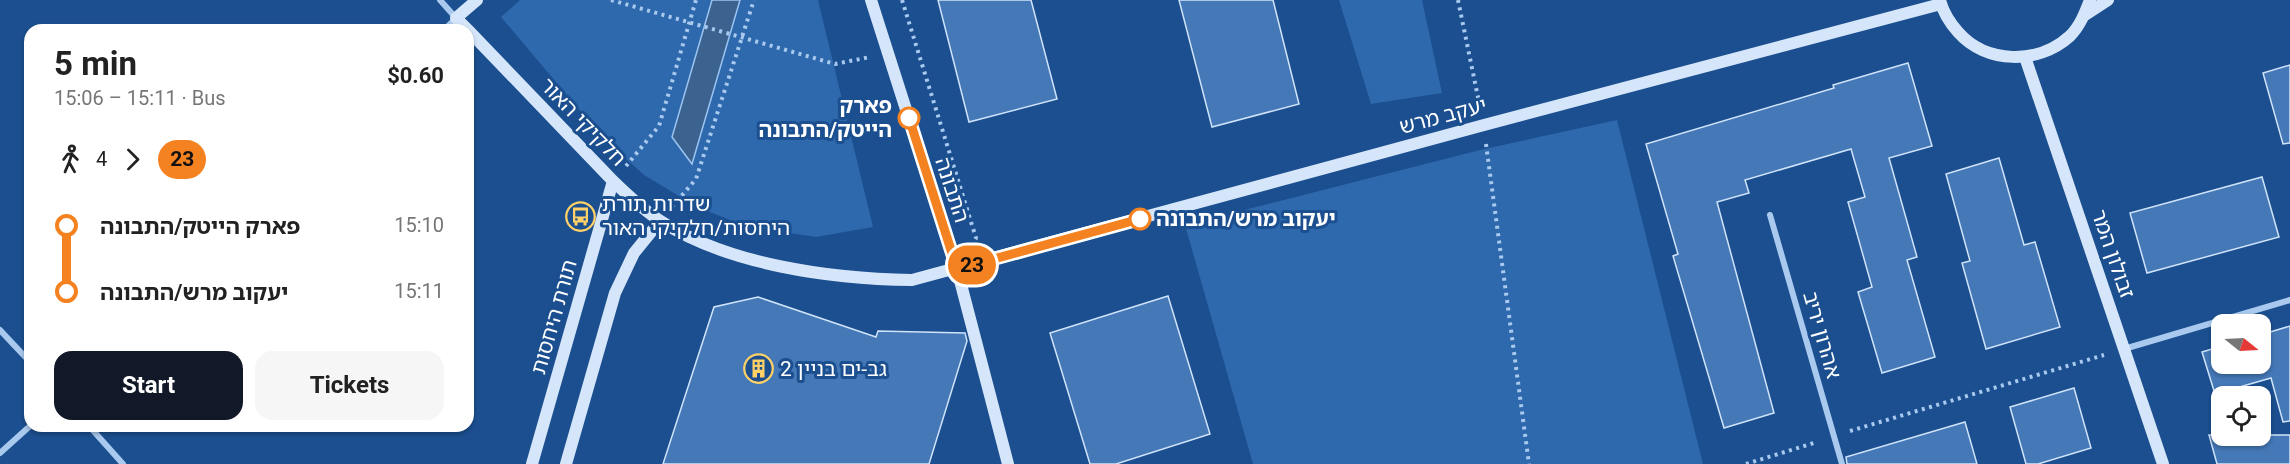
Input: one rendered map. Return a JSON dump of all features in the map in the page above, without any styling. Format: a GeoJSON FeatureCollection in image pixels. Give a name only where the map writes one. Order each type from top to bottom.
{"type":"FeatureCollection","features":[{"type":"Feature","properties":{"kind":"street","name":"חלקיקי האור"},"geometry":{"type":"LineString","coordinates":[[440,0],[462,24]]}},
{"type":"Feature","properties":{"kind":"street"},"geometry":{"type":"LineString","coordinates":[[450,24],[477,0]]}},
{"type":"Feature","properties":{"kind":"street","name":"התבונה"},"geometry":{"type":"LineString","coordinates":[[871,0],[957,269],[1008,464]]}},
{"type":"Feature","properties":{"kind":"street"},"geometry":{"type":"LineString","coordinates":[[1940,2],[1950,23],[1965,40],[1983,51],[2004,57],[2025,57],[2049,50],[2070,36],[2085,15],[2090,0]]}},
{"type":"Feature","properties":{"kind":"street"},"geometry":{"type":"LineString","coordinates":[[2085,15],[2109,0]]}},
{"type":"Feature","properties":{"kind":"street","name":"יעקב מרש"},"geometry":{"type":"LineString","coordinates":[[957,269],[1940,2]]}},
{"type":"Feature","properties":{"kind":"street","name":"חלקיקי האור"},"geometry":{"type":"LineString","coordinates":[[474,36],[632,200],[660,221],[705,244],[760,261],[821,275],[912,280],[957,269]]}},
{"type":"Feature","properties":{"kind":"street","name":"זבולון המר"},"geometry":{"type":"LineString","coordinates":[[2025,57],[2163,464]]}},
{"type":"Feature","properties":{"kind":"street","name":"תורת היחסות"},"geometry":{"type":"LineString","coordinates":[[532,464],[613,181]]}},
{"type":"Feature","properties":{"kind":"street","name":"אהרון יריב"},"geometry":{"type":"LineString","coordinates":[[1770,215],[1842,464]]}},
{"type":"Feature","properties":{"kind":"street"},"geometry":{"type":"LineString","coordinates":[[566,464],[615,293],[634,253],[660,221]]}},
{"type":"Feature","properties":{"kind":"street"},"geometry":{"type":"LineString","coordinates":[[2124,349],[2290,300]]}},
{"type":"Feature","properties":{"kind":"street"},"geometry":{"type":"LineString","coordinates":[[0,330],[24,356]]}},
{"type":"Feature","properties":{"kind":"street"},"geometry":{"type":"LineString","coordinates":[[0,453],[24,431]]}},
{"type":"Feature","properties":{"kind":"street"},"geometry":{"type":"LineString","coordinates":[[94,432],[123,464]]}},
{"type":"Feature","properties":{"kind":"path"},"geometry":{"type":"LineString","coordinates":[[611,0],[835,64],[888,54]]}},
{"type":"Feature","properties":{"kind":"path"},"geometry":{"type":"LineString","coordinates":[[613,181],[659,126],[696,0]]}},
{"type":"Feature","properties":{"kind":"path"},"geometry":{"type":"LineString","coordinates":[[660,221],[696,179],[754,0]]}},
{"type":"Feature","properties":{"kind":"path"},"geometry":{"type":"LineString","coordinates":[[902,0],[976,238],[957,269]]}},
{"type":"Feature","properties":{"kind":"path"},"geometry":{"type":"LineString","coordinates":[[1458,0],[1484,125],[1529,464]]}},
{"type":"Feature","properties":{"kind":"path"},"geometry":{"type":"LineString","coordinates":[[1746,464],[2124,349]]}},
{"type":"Feature","properties":{"kind":"shaded area"},"geometry":{"type":"Polygon","coordinates":[[[520,0],[818,0],[873,227],[816,237],[745,226],[697,207],[644,175],[604,139],[501,17],[520,0]]]}},
{"type":"Feature","properties":{"kind":"shaded area"},"geometry":{"type":"Polygon","coordinates":[[[712,0],[740,0],[692,164],[672,137],[712,0]]]}},
{"type":"Feature","properties":{"kind":"shaded area"},"geometry":{"type":"Polygon","coordinates":[[[1339,0],[1422,0],[1442,93],[1371,104],[1339,0]]]}},
{"type":"Feature","properties":{"kind":"shaded area"},"geometry":{"type":"Polygon","coordinates":[[[1617,120],[1703,464],[1253,464],[1185,225],[1480,150],[1617,120]]]}},
{"type":"Feature","properties":{"kind":"building"},"geometry":{"type":"Polygon","coordinates":[[[938,0],[1031,0],[1057,99],[969,122],[938,0]]]}},
{"type":"Feature","properties":{"kind":"building"},"geometry":{"type":"Polygon","coordinates":[[[1179,0],[1273,0],[1299,104],[1212,127],[1179,0]]]}},
{"type":"Feature","properties":{"kind":"building"},"geometry":{"type":"Polygon","coordinates":[[[1908,63],[1932,146],[1889,158],[1917,257],[1907,260],[1935,357],[1882,373],[1858,292],[1872,287],[1848,202],[1865,197],[1851,149],[1745,180],[1749,193],[1717,202],[1774,413],[1724,428],[1673,256],[1678,254],[1646,144],[1834,88],[1833,85],[1908,63]]]}},
{"type":"Feature","properties":{"kind":"building"},"geometry":{"type":"Polygon","coordinates":[[[2290,65],[2290,143],[2283,144],[2263,73],[2290,65]]]}},
{"type":"Feature","properties":{"kind":"building"},"geometry":{"type":"Polygon","coordinates":[[[1999,158],[2024,245],[2035,242],[2060,327],[1986,349],[1962,263],[1970,261],[1946,174],[1999,158]]]}},
{"type":"Feature","properties":{"kind":"building"},"geometry":{"type":"Polygon","coordinates":[[[2262,177],[2279,237],[2147,273],[2130,213],[2262,177]]]}},
{"type":"Feature","properties":{"kind":"building"},"geometry":{"type":"Polygon","coordinates":[[[1168,296],[1210,434],[1116,464],[1090,464],[1050,333],[1168,296]]]}},
{"type":"Feature","properties":{"kind":"building","name":"גב-ים בניין 2"},"geometry":{"type":"Polygon","coordinates":[[[758,297],[876,337],[878,331],[965,333],[967,341],[929,464],[663,464],[714,307],[758,297]]]}},
{"type":"Feature","properties":{"kind":"building"},"geometry":{"type":"Polygon","coordinates":[[[2290,326],[2290,421],[2283,422],[2271,378],[2243,386],[2213,386],[2202,352],[2211,349],[2211,374],[2271,374],[2271,332],[2290,326]]]}},
{"type":"Feature","properties":{"kind":"building"},"geometry":{"type":"Polygon","coordinates":[[[2074,388],[2091,448],[2038,464],[2026,464],[2010,407],[2074,388]]]}},
{"type":"Feature","properties":{"kind":"building"},"geometry":{"type":"Polygon","coordinates":[[[1965,422],[1977,464],[1847,464],[1846,457],[1965,422]]]}},
{"type":"Feature","properties":{"kind":"building"},"geometry":{"type":"Polygon","coordinates":[[[2271,435],[2290,435],[2290,464],[2217,464],[2212,446],[2271,446],[2271,435]]]}},
{"type":"Feature","properties":{"kind":"bus line","name":"23"},"geometry":{"type":"LineString","coordinates":[[909,118],[957,269],[1140,219]]}},
{"type":"Feature","properties":{"kind":"place","name":"פארק הייטק/התבונה"},"geometry":{"type":"Point","coordinates":[909,118]}},
{"type":"Feature","properties":{"kind":"place","name":"שדרות תורת היחסות/חלקיקי האור"},"geometry":{"type":"Point","coordinates":[581,216]}},
{"type":"Feature","properties":{"kind":"place","name":"יעקוב מרש/התבונה"},"geometry":{"type":"Point","coordinates":[1140,219]}},
{"type":"Feature","properties":{"kind":"place","name":"גב-ים בניין 2"},"geometry":{"type":"Point","coordinates":[759,369]}}]}
